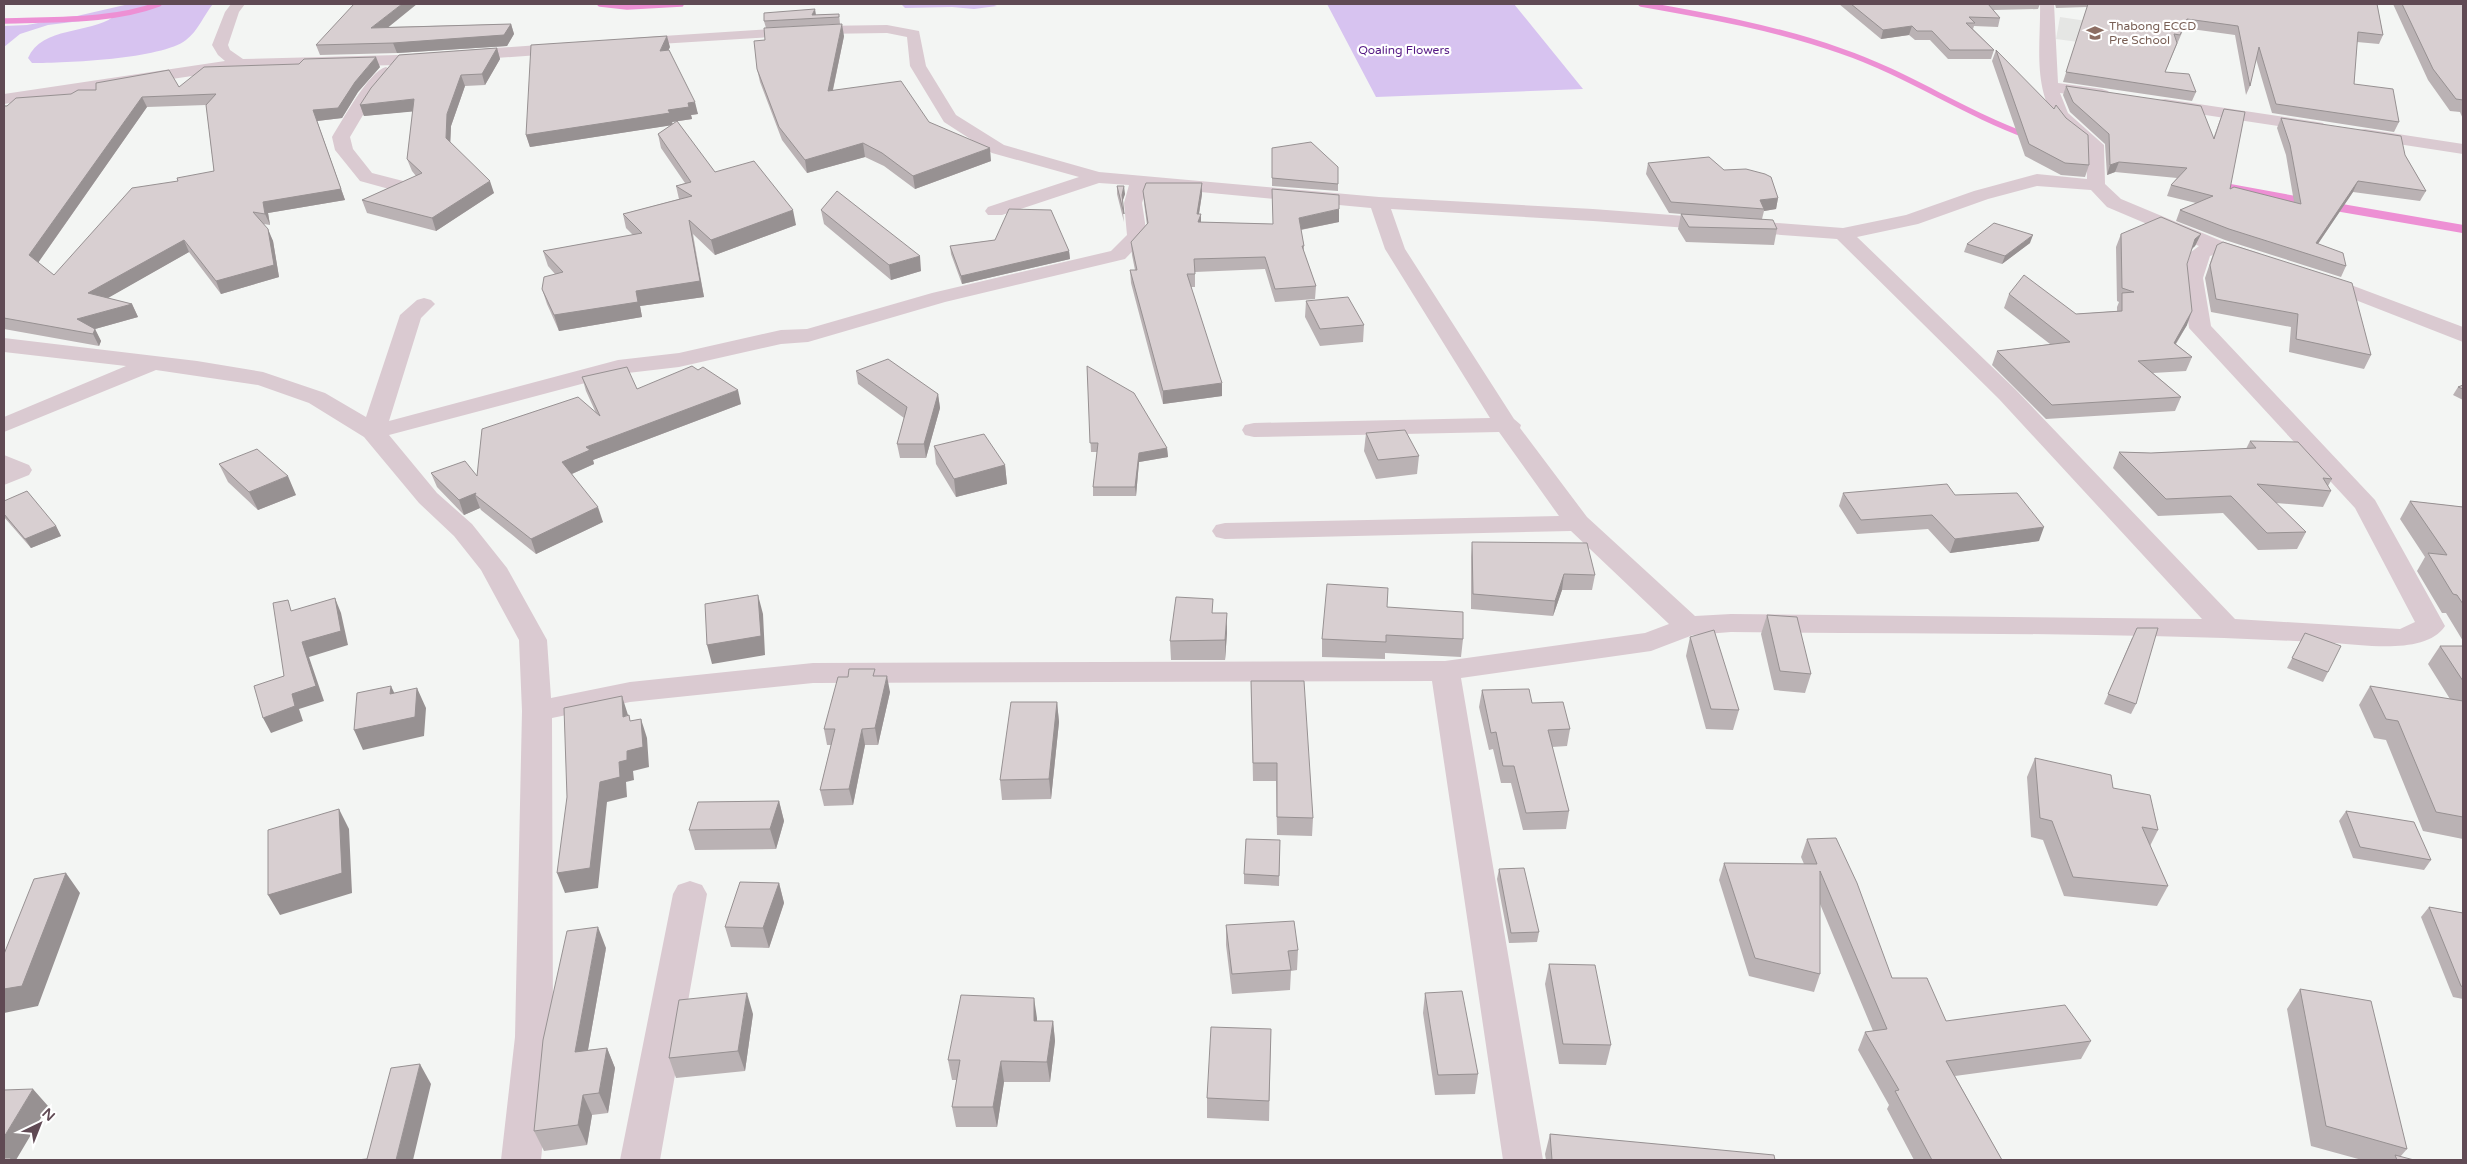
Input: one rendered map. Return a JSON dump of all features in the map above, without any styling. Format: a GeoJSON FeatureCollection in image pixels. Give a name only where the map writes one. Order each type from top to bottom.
{"type":"FeatureCollection","features":[{"type":"Feature","properties":{"kind":"street"},"geometry":{"type":"LineString","coordinates":[[238,4],[232,12],[220,45],[223,52],[239,64]]}},
{"type":"Feature","properties":{"kind":"street"},"geometry":{"type":"LineString","coordinates":[[2047,4],[2047,61],[2052,87],[2059,110],[2066,120],[2095,145],[2096,185]]}},
{"type":"Feature","properties":{"kind":"street"},"geometry":{"type":"LineString","coordinates":[[614,44],[820,30],[887,29],[914,34],[918,66],[950,118],[998,149],[1098,177],[1379,203],[1593,214],[1843,234],[1911,220],[1981,195],[2037,180],[2096,185],[2114,203],[2217,246],[2267,262]]}},
{"type":"Feature","properties":{"kind":"street"},"geometry":{"type":"LineString","coordinates":[[4,99],[239,64],[397,60],[584,46]]}},
{"type":"Feature","properties":{"kind":"street"},"geometry":{"type":"LineString","coordinates":[[397,60],[366,96],[341,137],[344,150],[366,178],[400,186]]}},
{"type":"Feature","properties":{"kind":"street"},"geometry":{"type":"LineString","coordinates":[[2052,87],[2122,97]]}},
{"type":"Feature","properties":{"kind":"street"},"geometry":{"type":"LineString","coordinates":[[2151,102],[2331,129]]}},
{"type":"Feature","properties":{"kind":"street"},"geometry":{"type":"LineString","coordinates":[[2350,132],[2463,149]]}},
{"type":"Feature","properties":{"kind":"street"},"geometry":{"type":"LineString","coordinates":[[995,211],[1098,177]]}},
{"type":"Feature","properties":{"kind":"street"},"geometry":{"type":"LineString","coordinates":[[373,432],[618,367],[679,360],[781,336],[808,335],[938,297],[1118,254],[1137,236],[1133,203],[1140,181]]}},
{"type":"Feature","properties":{"kind":"street"},"geometry":{"type":"LineString","coordinates":[[1379,203],[1395,250],[1451,340],[1509,425],[1510,431],[1578,523],[1688,626]]}},
{"type":"Feature","properties":{"kind":"street"},"geometry":{"type":"LineString","coordinates":[[1843,234],[2008,394],[2227,628]]}},
{"type":"Feature","properties":{"kind":"street"},"geometry":{"type":"LineString","coordinates":[[536,711],[630,692],[812,674],[1445,671],[1651,642],[1688,626],[1731,623],[2227,628],[2403,638],[2431,626],[2366,505],[2200,328],[2193,278],[2202,252],[2217,246]]}},
{"type":"Feature","properties":{"kind":"street"},"geometry":{"type":"LineString","coordinates":[[2304,274],[2342,286],[2463,335]]}},
{"type":"Feature","properties":{"kind":"street"},"geometry":{"type":"LineString","coordinates":[[373,432],[411,315],[424,304]]}},
{"type":"Feature","properties":{"kind":"street"},"geometry":{"type":"LineString","coordinates":[[4,345],[154,363],[263,379],[317,398],[373,432],[428,498],[463,530],[493,568],[533,640],[536,711],[534,1037],[521,1160]]}},
{"type":"Feature","properties":{"kind":"street"},"geometry":{"type":"LineString","coordinates":[[4,426],[154,363]]}},
{"type":"Feature","properties":{"kind":"street"},"geometry":{"type":"LineString","coordinates":[[1254,430],[1509,425]]}},
{"type":"Feature","properties":{"kind":"street"},"geometry":{"type":"LineString","coordinates":[[4,462],[20,470],[4,478]]}},
{"type":"Feature","properties":{"kind":"street"},"geometry":{"type":"LineString","coordinates":[[1225,531],[1578,523]]}},
{"type":"Feature","properties":{"kind":"street"},"geometry":{"type":"LineString","coordinates":[[1445,671],[1523,1160]]}},
{"type":"Feature","properties":{"kind":"street"},"geometry":{"type":"LineString","coordinates":[[640,1160],[690,894]]}},
{"type":"Feature","properties":{"kind":"shaded area","name":"Thabong ECCD Pre School"},"geometry":{"type":"Polygon","coordinates":[[[2060,17],[2127,27],[2146,51],[2056,39],[2060,17]]]}},
{"type":"Feature","properties":{"kind":"green space"},"geometry":{"type":"Polygon","coordinates":[[[129,4],[213,4],[194,32],[186,40],[156,52],[112,59],[67,62],[32,63],[28,58],[44,40],[55,35],[92,26],[113,17],[48,25],[20,34],[4,47],[4,26],[27,25],[129,4]]]}},
{"type":"Feature","properties":{"kind":"green space"},"geometry":{"type":"Polygon","coordinates":[[[901,4],[991,4],[997,6],[974,9],[952,7],[905,8],[901,4]]]}},
{"type":"Feature","properties":{"kind":"green space","name":"Qoaling Flowers"},"geometry":{"type":"Polygon","coordinates":[[[1327,4],[1514,4],[1583,89],[1376,97],[1327,4]]]}},
{"type":"Feature","properties":{"kind":"building"},"geometry":{"type":"Polygon","coordinates":[[[354,4],[402,4],[371,28],[511,24],[504,35],[393,43],[316,45],[354,4]]]}},
{"type":"Feature","properties":{"kind":"building"},"geometry":{"type":"Polygon","coordinates":[[[1851,4],[1988,4],[2000,18],[1969,17],[1975,23],[1966,23],[1994,50],[1950,50],[1932,31],[1917,31],[1912,26],[1883,30],[1851,4]]]}},
{"type":"Feature","properties":{"kind":"building"},"geometry":{"type":"Polygon","coordinates":[[[2088,4],[2377,4],[2383,35],[2358,32],[2354,84],[2393,89],[2399,122],[2276,104],[2259,47],[2250,86],[2238,26],[2187,19],[2180,35],[2174,34],[2177,43],[2165,72],[2189,74],[2196,92],[2066,72],[2088,4]]]}},
{"type":"Feature","properties":{"kind":"building"},"geometry":{"type":"Polygon","coordinates":[[[2402,4],[2463,4],[2463,100],[2456,99],[2433,69],[2402,4]]]}},
{"type":"Feature","properties":{"kind":"building"},"geometry":{"type":"Polygon","coordinates":[[[815,9],[812,15],[839,14],[839,17],[764,21],[764,13],[815,9]]]}},
{"type":"Feature","properties":{"kind":"building"},"geometry":{"type":"Polygon","coordinates":[[[842,24],[828,91],[901,81],[929,122],[990,148],[913,176],[882,153],[863,143],[805,160],[779,127],[757,69],[754,41],[765,40],[764,28],[842,24]]]}},
{"type":"Feature","properties":{"kind":"building"},"geometry":{"type":"Polygon","coordinates":[[[667,36],[660,51],[669,50],[695,102],[688,103],[689,107],[668,110],[670,113],[526,135],[531,45],[667,36]]]}},
{"type":"Feature","properties":{"kind":"building"},"geometry":{"type":"Polygon","coordinates":[[[497,48],[482,74],[461,75],[447,114],[446,138],[490,181],[432,218],[362,200],[422,173],[407,159],[414,99],[360,105],[371,88],[399,55],[497,48]]]}},
{"type":"Feature","properties":{"kind":"building"},"geometry":{"type":"Polygon","coordinates":[[[1996,50],[2054,109],[2056,105],[2066,118],[2088,135],[2089,165],[2065,163],[2029,144],[1996,50]]]}},
{"type":"Feature","properties":{"kind":"building"},"geometry":{"type":"Polygon","coordinates":[[[376,57],[355,82],[338,108],[313,110],[341,189],[263,202],[265,214],[253,212],[268,229],[274,265],[216,281],[184,240],[88,293],[132,304],[77,319],[95,329],[93,334],[4,318],[4,106],[7,106],[16,98],[71,94],[78,90],[96,90],[96,83],[169,70],[179,87],[204,67],[299,64],[304,59],[376,57]],[[216,94],[142,97],[29,255],[54,275],[132,188],[178,181],[177,178],[214,171],[206,105],[216,94]]]}},
{"type":"Feature","properties":{"kind":"building"},"geometry":{"type":"Polygon","coordinates":[[[2066,86],[2201,106],[2214,139],[2224,109],[2245,112],[2230,189],[2234,187],[2301,204],[2290,145],[2281,118],[2401,136],[2405,155],[2426,191],[2358,181],[2316,243],[2343,253],[2346,266],[2229,229],[2180,210],[2213,196],[2171,185],[2187,168],[2119,162],[2110,165],[2109,134],[2073,102],[2066,86]]]}},
{"type":"Feature","properties":{"kind":"building"},"geometry":{"type":"Polygon","coordinates":[[[677,121],[715,172],[754,161],[793,210],[711,240],[689,220],[700,281],[636,291],[638,302],[554,315],[542,289],[544,277],[563,272],[543,251],[642,233],[623,214],[692,196],[676,186],[691,182],[658,134],[677,121]]]}},
{"type":"Feature","properties":{"kind":"building"},"geometry":{"type":"Polygon","coordinates":[[[1311,142],[1338,167],[1338,184],[1272,178],[1272,148],[1311,142]]]}},
{"type":"Feature","properties":{"kind":"building"},"geometry":{"type":"Polygon","coordinates":[[[1709,157],[1724,170],[1746,169],[1771,177],[1778,198],[1760,200],[1764,209],[1671,202],[1648,163],[1709,157]]]}},
{"type":"Feature","properties":{"kind":"building"},"geometry":{"type":"Polygon","coordinates":[[[1146,183],[1202,183],[1197,214],[1201,214],[1198,222],[1273,224],[1272,189],[1339,195],[1339,209],[1299,218],[1304,246],[1302,246],[1316,286],[1275,289],[1265,257],[1194,259],[1195,274],[1187,274],[1222,383],[1163,391],[1130,270],[1137,270],[1131,242],[1148,223],[1143,191],[1146,183]]]}},
{"type":"Feature","properties":{"kind":"building"},"geometry":{"type":"Polygon","coordinates":[[[1117,186],[1124,186],[1122,195],[1124,214],[1117,186]]]}},
{"type":"Feature","properties":{"kind":"building"},"geometry":{"type":"Polygon","coordinates":[[[837,191],[920,256],[889,265],[821,210],[837,191]]]}},
{"type":"Feature","properties":{"kind":"building"},"geometry":{"type":"Polygon","coordinates":[[[1009,209],[1051,210],[1069,251],[961,276],[950,246],[995,240],[1009,209]]]}},
{"type":"Feature","properties":{"kind":"building"},"geometry":{"type":"Polygon","coordinates":[[[1681,214],[1773,220],[1777,229],[1689,227],[1681,214]]]}},
{"type":"Feature","properties":{"kind":"building"},"geometry":{"type":"Polygon","coordinates":[[[2161,217],[2201,234],[2195,239],[2187,264],[2192,311],[2174,343],[2192,357],[2138,361],[2181,397],[2052,405],[1997,351],[2070,342],[2009,294],[2024,275],[2076,314],[2122,311],[2122,293],[2134,292],[2122,288],[2121,234],[2161,217]]]}},
{"type":"Feature","properties":{"kind":"building"},"geometry":{"type":"Polygon","coordinates":[[[1994,223],[2033,235],[2005,256],[1967,244],[1994,223]]]}},
{"type":"Feature","properties":{"kind":"building"},"geometry":{"type":"Polygon","coordinates":[[[2223,242],[2352,283],[2371,355],[2296,339],[2298,314],[2216,299],[2210,265],[2217,245],[2223,242]]]}},
{"type":"Feature","properties":{"kind":"building"},"geometry":{"type":"Polygon","coordinates":[[[1348,297],[1364,325],[1320,329],[1306,301],[1348,297]]]}},
{"type":"Feature","properties":{"kind":"building"},"geometry":{"type":"Polygon","coordinates":[[[888,359],[938,394],[924,444],[897,444],[907,407],[856,371],[888,359]]]}},
{"type":"Feature","properties":{"kind":"building"},"geometry":{"type":"Polygon","coordinates":[[[692,366],[698,370],[703,367],[738,390],[586,447],[590,450],[562,462],[598,507],[531,539],[475,495],[476,493],[459,500],[431,473],[465,461],[477,476],[482,429],[578,397],[600,416],[582,377],[627,367],[637,389],[692,366]]]}},
{"type":"Feature","properties":{"kind":"building"},"geometry":{"type":"Polygon","coordinates":[[[1087,366],[1134,393],[1167,448],[1139,453],[1135,487],[1093,487],[1098,443],[1090,443],[1087,366]]]}},
{"type":"Feature","properties":{"kind":"building"},"geometry":{"type":"Polygon","coordinates":[[[1405,430],[1419,456],[1378,460],[1366,433],[1405,430]]]}},
{"type":"Feature","properties":{"kind":"building"},"geometry":{"type":"Polygon","coordinates":[[[984,434],[1005,465],[954,479],[934,446],[984,434]]]}},
{"type":"Feature","properties":{"kind":"building"},"geometry":{"type":"Polygon","coordinates":[[[2250,441],[2298,442],[2332,479],[2323,478],[2331,491],[2257,484],[2306,532],[2267,533],[2231,496],[2166,499],[2119,452],[2151,453],[2256,448],[2250,441]]]}},
{"type":"Feature","properties":{"kind":"building"},"geometry":{"type":"Polygon","coordinates":[[[257,449],[288,476],[249,492],[219,464],[257,449]]]}},
{"type":"Feature","properties":{"kind":"building"},"geometry":{"type":"Polygon","coordinates":[[[1947,484],[1955,495],[2017,493],[2044,527],[1955,539],[1932,515],[1861,520],[1843,493],[1947,484]]]}},
{"type":"Feature","properties":{"kind":"building"},"geometry":{"type":"Polygon","coordinates":[[[27,491],[56,526],[25,539],[4,514],[4,501],[27,491]]]}},
{"type":"Feature","properties":{"kind":"building"},"geometry":{"type":"Polygon","coordinates":[[[2410,501],[2463,507],[2463,604],[2457,595],[2453,594],[2428,553],[2447,555],[2410,501]]]}},
{"type":"Feature","properties":{"kind":"building"},"geometry":{"type":"Polygon","coordinates":[[[1472,542],[1587,543],[1595,575],[1564,574],[1555,601],[1473,594],[1472,542]]]}},
{"type":"Feature","properties":{"kind":"building"},"geometry":{"type":"Polygon","coordinates":[[[1327,584],[1388,588],[1387,607],[1463,612],[1463,639],[1386,635],[1386,642],[1322,639],[1327,584]]]}},
{"type":"Feature","properties":{"kind":"building"},"geometry":{"type":"Polygon","coordinates":[[[758,595],[761,636],[707,645],[705,604],[758,595]]]}},
{"type":"Feature","properties":{"kind":"building"},"geometry":{"type":"Polygon","coordinates":[[[1176,597],[1213,599],[1212,613],[1227,613],[1225,640],[1170,641],[1176,597]]]}},
{"type":"Feature","properties":{"kind":"building"},"geometry":{"type":"Polygon","coordinates":[[[335,598],[341,631],[302,642],[316,686],[292,694],[295,706],[263,718],[254,686],[284,676],[273,603],[288,600],[291,611],[335,598]]]}},
{"type":"Feature","properties":{"kind":"building"},"geometry":{"type":"Polygon","coordinates":[[[1767,615],[1797,617],[1811,674],[1780,671],[1767,615]]]}},
{"type":"Feature","properties":{"kind":"building"},"geometry":{"type":"Polygon","coordinates":[[[2137,628],[2158,628],[2136,704],[2108,694],[2137,628]]]}},
{"type":"Feature","properties":{"kind":"building"},"geometry":{"type":"Polygon","coordinates":[[[1714,630],[1739,710],[1711,709],[1690,637],[1714,630]]]}},
{"type":"Feature","properties":{"kind":"building"},"geometry":{"type":"Polygon","coordinates":[[[2305,633],[2341,646],[2328,672],[2292,658],[2305,633]]]}},
{"type":"Feature","properties":{"kind":"building"},"geometry":{"type":"Polygon","coordinates":[[[2440,646],[2463,646],[2463,681],[2440,646]]]}},
{"type":"Feature","properties":{"kind":"building"},"geometry":{"type":"Polygon","coordinates":[[[849,669],[875,669],[873,676],[887,676],[875,728],[862,729],[849,789],[820,790],[835,729],[824,729],[838,677],[848,677],[849,669]]]}},
{"type":"Feature","properties":{"kind":"building"},"geometry":{"type":"Polygon","coordinates":[[[1251,681],[1304,681],[1313,818],[1277,817],[1277,763],[1253,763],[1251,681]]]}},
{"type":"Feature","properties":{"kind":"building"},"geometry":{"type":"Polygon","coordinates":[[[391,686],[390,694],[417,688],[415,717],[354,730],[357,693],[391,686]]]}},
{"type":"Feature","properties":{"kind":"building"},"geometry":{"type":"Polygon","coordinates":[[[2370,686],[2463,701],[2463,817],[2436,812],[2398,721],[2386,719],[2370,686]]]}},
{"type":"Feature","properties":{"kind":"building"},"geometry":{"type":"Polygon","coordinates":[[[1529,689],[1532,703],[1563,702],[1570,729],[1548,730],[1569,811],[1526,813],[1514,766],[1503,766],[1496,732],[1491,733],[1482,690],[1529,689]]]}},
{"type":"Feature","properties":{"kind":"building"},"geometry":{"type":"Polygon","coordinates":[[[622,696],[623,717],[629,715],[630,721],[641,719],[643,747],[627,751],[627,760],[619,762],[620,777],[600,782],[590,868],[557,873],[567,797],[564,708],[622,696]]]}},
{"type":"Feature","properties":{"kind":"building"},"geometry":{"type":"Polygon","coordinates":[[[1011,702],[1057,702],[1049,779],[1000,780],[1011,702]]]}},
{"type":"Feature","properties":{"kind":"building"},"geometry":{"type":"Polygon","coordinates":[[[2035,758],[2111,775],[2113,788],[2150,795],[2158,830],[2142,827],[2168,886],[2073,877],[2052,821],[2040,818],[2035,758]]]}},
{"type":"Feature","properties":{"kind":"building"},"geometry":{"type":"Polygon","coordinates":[[[779,801],[770,829],[689,830],[698,802],[779,801]]]}},
{"type":"Feature","properties":{"kind":"building"},"geometry":{"type":"Polygon","coordinates":[[[339,809],[342,873],[268,895],[268,830],[339,809]]]}},
{"type":"Feature","properties":{"kind":"building"},"geometry":{"type":"Polygon","coordinates":[[[2346,811],[2414,822],[2431,860],[2360,847],[2346,811]]]}},
{"type":"Feature","properties":{"kind":"building"},"geometry":{"type":"Polygon","coordinates":[[[1836,838],[1857,883],[1892,978],[1927,978],[1946,1021],[2065,1005],[2091,1041],[1946,1061],[2002,1160],[1932,1160],[1895,1091],[1899,1090],[1865,1032],[1887,1029],[1820,871],[1820,974],[1755,958],[1724,863],[1817,864],[1807,839],[1836,838]]]}},
{"type":"Feature","properties":{"kind":"building"},"geometry":{"type":"Polygon","coordinates":[[[1246,839],[1280,840],[1279,876],[1244,874],[1246,839]]]}},
{"type":"Feature","properties":{"kind":"building"},"geometry":{"type":"Polygon","coordinates":[[[1524,868],[1539,932],[1511,933],[1499,869],[1524,868]]]}},
{"type":"Feature","properties":{"kind":"building"},"geometry":{"type":"Polygon","coordinates":[[[66,873],[22,986],[4,989],[4,954],[34,879],[66,873]]]}},
{"type":"Feature","properties":{"kind":"building"},"geometry":{"type":"Polygon","coordinates":[[[740,882],[779,883],[763,928],[725,927],[740,882]]]}},
{"type":"Feature","properties":{"kind":"building"},"geometry":{"type":"Polygon","coordinates":[[[2429,907],[2463,913],[2463,987],[2461,986],[2429,907]]]}},
{"type":"Feature","properties":{"kind":"building"},"geometry":{"type":"Polygon","coordinates":[[[1294,921],[1298,950],[1288,951],[1291,970],[1232,974],[1226,925],[1294,921]]]}},
{"type":"Feature","properties":{"kind":"building"},"geometry":{"type":"Polygon","coordinates":[[[598,927],[575,1052],[607,1048],[599,1093],[583,1095],[578,1125],[534,1131],[543,1040],[567,931],[598,927]]]}},
{"type":"Feature","properties":{"kind":"building"},"geometry":{"type":"Polygon","coordinates":[[[1549,964],[1595,965],[1611,1045],[1563,1044],[1549,964]]]}},
{"type":"Feature","properties":{"kind":"building"},"geometry":{"type":"Polygon","coordinates":[[[2300,989],[2371,1001],[2407,1149],[2326,1126],[2300,989]]]}},
{"type":"Feature","properties":{"kind":"building"},"geometry":{"type":"Polygon","coordinates":[[[1462,991],[1478,1074],[1438,1075],[1425,993],[1462,991]]]}},
{"type":"Feature","properties":{"kind":"building"},"geometry":{"type":"Polygon","coordinates":[[[747,993],[738,1051],[669,1058],[679,1000],[747,993]]]}},
{"type":"Feature","properties":{"kind":"building"},"geometry":{"type":"Polygon","coordinates":[[[961,995],[1034,998],[1034,1021],[1053,1021],[1047,1062],[1001,1061],[993,1107],[952,1107],[960,1060],[948,1060],[961,995]]]}},
{"type":"Feature","properties":{"kind":"building"},"geometry":{"type":"Polygon","coordinates":[[[1211,1027],[1271,1029],[1269,1101],[1207,1098],[1211,1027]]]}},
{"type":"Feature","properties":{"kind":"building"},"geometry":{"type":"Polygon","coordinates":[[[420,1064],[396,1160],[356,1160],[367,1159],[391,1068],[420,1064]]]}},
{"type":"Feature","properties":{"kind":"building"},"geometry":{"type":"Polygon","coordinates":[[[33,1089],[4,1137],[4,1090],[33,1089]]]}},
{"type":"Feature","properties":{"kind":"building"},"geometry":{"type":"Polygon","coordinates":[[[1550,1134],[1774,1155],[1775,1160],[1552,1160],[1550,1134]]]}},
{"type":"Feature","properties":{"kind":"building"},"geometry":{"type":"Polygon","coordinates":[[[2395,1155],[2414,1160],[2397,1160],[2395,1155]]]}},
{"type":"Feature","properties":{"kind":"waterway"},"geometry":{"type":"LineString","coordinates":[[4,21],[102,17],[141,10],[159,4]]}},
{"type":"Feature","properties":{"kind":"waterway"},"geometry":{"type":"LineString","coordinates":[[600,4],[627,7],[681,4]]}},
{"type":"Feature","properties":{"kind":"waterway"},"geometry":{"type":"LineString","coordinates":[[1641,4],[1767,29],[1841,51],[1889,70],[2004,127],[2028,136]]}},
{"type":"Feature","properties":{"kind":"waterway"},"geometry":{"type":"LineString","coordinates":[[2217,185],[2237,189]]}},
{"type":"Feature","properties":{"kind":"waterway"},"geometry":{"type":"LineString","coordinates":[[2230,188],[2306,202]]}},
{"type":"Feature","properties":{"kind":"waterway"},"geometry":{"type":"LineString","coordinates":[[2330,206],[2463,229]]}},
{"type":"Feature","properties":{"kind":"place","name":"Thabong ECCD Pre School"},"geometry":{"type":"Point","coordinates":[2095,33]}}]}
